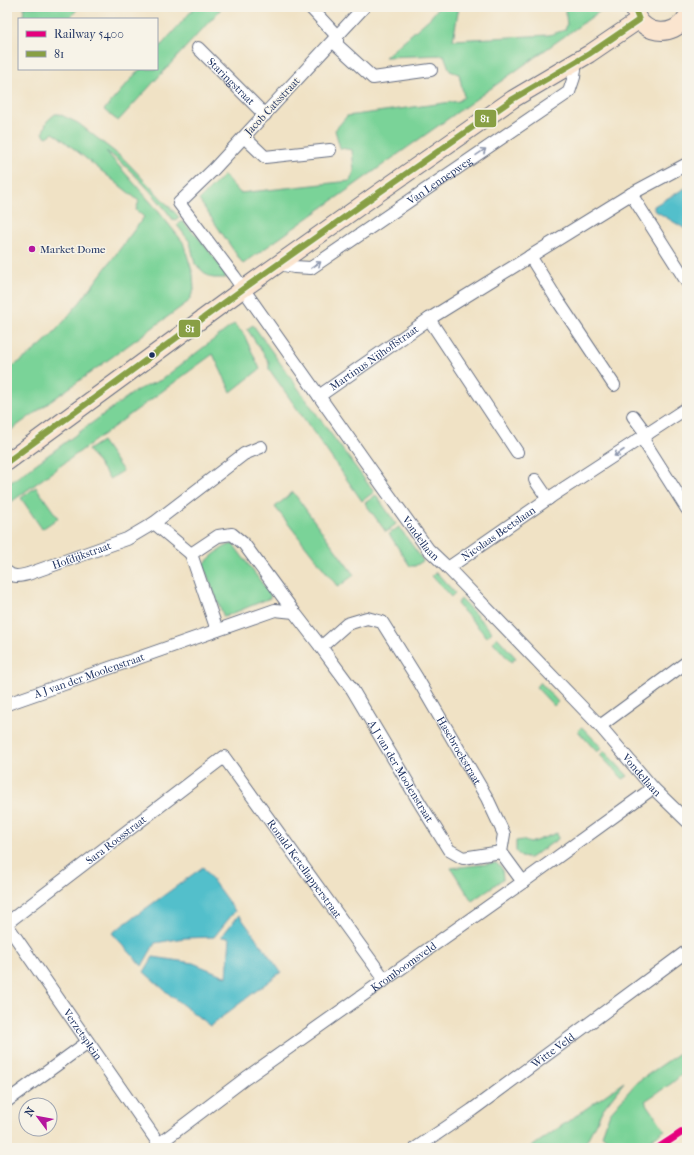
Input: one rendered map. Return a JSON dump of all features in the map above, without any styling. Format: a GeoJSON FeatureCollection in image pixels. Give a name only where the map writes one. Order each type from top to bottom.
{"type":"FeatureCollection","features":[{"type":"Feature","properties":{"kind":"main road"},"geometry":{"type":"LineString","coordinates":[[637,13],[646,26],[652,30],[665,31],[677,27],[687,18]]}},
{"type":"Feature","properties":{"kind":"main road","name":"Van Lennepweg"},"geometry":{"type":"LineString","coordinates":[[7,462],[244,289],[513,99],[589,54],[637,13]]}},
{"type":"Feature","properties":{"kind":"street"},"geometry":{"type":"LineString","coordinates":[[310,7],[337,36],[337,45],[373,78],[431,70]]}},
{"type":"Feature","properties":{"kind":"street","name":"Jacob Catsstraat"},"geometry":{"type":"LineString","coordinates":[[179,203],[214,169],[364,7]]}},
{"type":"Feature","properties":{"kind":"street","name":"Staringstraat"},"geometry":{"type":"LineString","coordinates":[[198,48],[264,115]]}},
{"type":"Feature","properties":{"kind":"street","name":"Van Lennepweg"},"geometry":{"type":"LineString","coordinates":[[279,264],[311,268],[569,92],[574,77],[576,62]]}},
{"type":"Feature","properties":{"kind":"street"},"geometry":{"type":"LineString","coordinates":[[244,137],[266,157],[330,150]]}},
{"type":"Feature","properties":{"kind":"street","name":"Martinus Nijhoffstraat"},"geometry":{"type":"LineString","coordinates":[[319,396],[429,319],[631,194],[687,164]]}},
{"type":"Feature","properties":{"kind":"street"},"geometry":{"type":"LineString","coordinates":[[631,194],[687,282]]}},
{"type":"Feature","properties":{"kind":"street","name":"Vondellaan"},"geometry":{"type":"LineString","coordinates":[[179,203],[244,289],[428,549],[600,726],[653,788],[687,821]]}},
{"type":"Feature","properties":{"kind":"street"},"geometry":{"type":"LineString","coordinates":[[530,256],[614,385]]}},
{"type":"Feature","properties":{"kind":"street","name":"Martinus Nijhoffstraat"},"geometry":{"type":"LineString","coordinates":[[429,319],[517,452]]}},
{"type":"Feature","properties":{"kind":"street","name":"Nicolaas Beetslaan"},"geometry":{"type":"LineString","coordinates":[[448,568],[548,499],[687,408]]}},
{"type":"Feature","properties":{"kind":"street"},"geometry":{"type":"LineString","coordinates":[[634,416],[687,509]]}},
{"type":"Feature","properties":{"kind":"street","name":"Hofdijkstraat"},"geometry":{"type":"LineString","coordinates":[[7,572],[10,575],[17,576],[28,574],[127,539],[154,522],[244,454],[261,447]]}},
{"type":"Feature","properties":{"kind":"street"},"geometry":{"type":"LineString","coordinates":[[535,480],[548,499]]}},
{"type":"Feature","properties":{"kind":"street"},"geometry":{"type":"LineString","coordinates":[[154,522],[191,554],[217,630]]}},
{"type":"Feature","properties":{"kind":"street","name":"A J van der Moolenstraat"},"geometry":{"type":"LineString","coordinates":[[191,554],[218,536],[232,534],[244,544],[352,689],[449,850],[463,858],[502,852]]}},
{"type":"Feature","properties":{"kind":"street","name":"A J van der Moolenstraat"},"geometry":{"type":"LineString","coordinates":[[7,704],[275,610],[294,612]]}},
{"type":"Feature","properties":{"kind":"street","name":"Hasebroekstraat"},"geometry":{"type":"LineString","coordinates":[[321,647],[347,624],[367,618],[382,622],[417,678],[487,798],[504,834],[502,852]]}},
{"type":"Feature","properties":{"kind":"street"},"geometry":{"type":"LineString","coordinates":[[600,726],[687,662]]}},
{"type":"Feature","properties":{"kind":"street","name":"Sara Roosstraat"},"geometry":{"type":"LineString","coordinates":[[7,924],[224,757]]}},
{"type":"Feature","properties":{"kind":"street","name":"Ronald Ketellapperstraat"},"geometry":{"type":"LineString","coordinates":[[224,757],[385,980]]}},
{"type":"Feature","properties":{"kind":"street","name":"Kromboomsveld"},"geometry":{"type":"LineString","coordinates":[[161,1146],[246,1078],[653,788]]}},
{"type":"Feature","properties":{"kind":"street"},"geometry":{"type":"LineString","coordinates":[[502,852],[523,882]]}},
{"type":"Feature","properties":{"kind":"street","name":"Verzetsplein"},"geometry":{"type":"LineString","coordinates":[[7,924],[161,1146]]}},
{"type":"Feature","properties":{"kind":"street","name":"Witte Veld"},"geometry":{"type":"LineString","coordinates":[[416,1148],[472,1110],[687,951]]}},
{"type":"Feature","properties":{"kind":"street"},"geometry":{"type":"LineString","coordinates":[[7,1100],[88,1042]]}},
{"type":"Feature","properties":{"kind":"green space"},"geometry":{"type":"Polygon","coordinates":[[[24,7],[79,7],[70,18],[23,18],[24,7]]]}},
{"type":"Feature","properties":{"kind":"green space"},"geometry":{"type":"Polygon","coordinates":[[[195,7],[220,7],[220,10],[118,121],[104,110],[139,70],[158,70],[158,49],[195,7]]]}},
{"type":"Feature","properties":{"kind":"green space"},"geometry":{"type":"Polygon","coordinates":[[[439,7],[459,7],[453,40],[549,35],[565,30],[567,25],[565,7],[603,7],[603,9],[243,264],[199,200],[224,175],[240,193],[350,181],[354,171],[352,150],[340,148],[335,130],[347,116],[459,101],[464,97],[459,74],[450,71],[444,55],[385,57],[430,18],[439,7]]]}},
{"type":"Feature","properties":{"kind":"green space"},"geometry":{"type":"Polygon","coordinates":[[[55,114],[59,114],[78,123],[125,160],[179,217],[174,221],[143,183],[116,158],[106,151],[183,242],[193,274],[194,290],[188,302],[7,433],[7,370],[34,351],[61,325],[144,217],[136,210],[139,201],[58,136],[53,133],[47,137],[44,135],[43,132],[47,121],[55,114]]]}},
{"type":"Feature","properties":{"kind":"green space"},"geometry":{"type":"Polygon","coordinates":[[[182,221],[198,237],[223,269],[226,278],[213,278],[207,275],[195,264],[190,242],[177,225],[182,221]]]}},
{"type":"Feature","properties":{"kind":"green space"},"geometry":{"type":"Polygon","coordinates":[[[234,324],[243,333],[260,369],[231,392],[213,354],[7,505],[7,485],[137,390],[161,380],[234,324]]]}},
{"type":"Feature","properties":{"kind":"green space"},"geometry":{"type":"Polygon","coordinates":[[[253,325],[374,492],[362,501],[269,369],[269,362],[247,329],[253,325]]]}},
{"type":"Feature","properties":{"kind":"green space"},"geometry":{"type":"Polygon","coordinates":[[[102,441],[123,471],[110,479],[88,450],[102,441]]]}},
{"type":"Feature","properties":{"kind":"green space"},"geometry":{"type":"Polygon","coordinates":[[[36,487],[58,518],[42,529],[21,498],[36,487]]]}},
{"type":"Feature","properties":{"kind":"green space"},"geometry":{"type":"Polygon","coordinates":[[[293,492],[354,575],[338,587],[275,507],[293,492]]]}},
{"type":"Feature","properties":{"kind":"green space"},"geometry":{"type":"Polygon","coordinates":[[[376,495],[396,524],[386,532],[365,503],[376,495]]]}},
{"type":"Feature","properties":{"kind":"green space"},"geometry":{"type":"Polygon","coordinates":[[[399,527],[423,561],[415,566],[410,566],[389,534],[399,527]]]}},
{"type":"Feature","properties":{"kind":"green space"},"geometry":{"type":"Polygon","coordinates":[[[233,544],[270,594],[270,598],[224,617],[203,565],[221,549],[233,544]]]}},
{"type":"Feature","properties":{"kind":"green space"},"geometry":{"type":"Polygon","coordinates":[[[436,572],[455,593],[451,597],[432,576],[436,572]]]}},
{"type":"Feature","properties":{"kind":"green space"},"geometry":{"type":"Polygon","coordinates":[[[461,599],[492,632],[487,637],[457,604],[461,599]]]}},
{"type":"Feature","properties":{"kind":"green space"},"geometry":{"type":"Polygon","coordinates":[[[497,637],[516,658],[511,662],[493,642],[497,637]]]}},
{"type":"Feature","properties":{"kind":"green space"},"geometry":{"type":"Polygon","coordinates":[[[540,682],[558,702],[554,706],[536,687],[540,682]]]}},
{"type":"Feature","properties":{"kind":"green space"},"geometry":{"type":"Polygon","coordinates":[[[582,727],[602,748],[597,752],[578,731],[582,727]]]}},
{"type":"Feature","properties":{"kind":"green space"},"geometry":{"type":"Polygon","coordinates":[[[604,751],[628,776],[623,779],[600,755],[604,751]]]}},
{"type":"Feature","properties":{"kind":"green space"},"geometry":{"type":"Polygon","coordinates":[[[557,833],[558,839],[530,858],[521,857],[516,851],[516,841],[522,840],[530,843],[557,833]]]}},
{"type":"Feature","properties":{"kind":"green space"},"geometry":{"type":"Polygon","coordinates":[[[496,863],[502,868],[503,879],[472,901],[451,868],[496,863]]]}},
{"type":"Feature","properties":{"kind":"green space"},"geometry":{"type":"Polygon","coordinates":[[[687,1048],[687,1070],[672,1083],[645,1101],[665,1130],[638,1148],[611,1148],[613,1143],[602,1135],[610,1113],[637,1082],[687,1048]]]}},
{"type":"Feature","properties":{"kind":"green space"},"geometry":{"type":"Polygon","coordinates":[[[624,1082],[603,1109],[587,1140],[581,1148],[530,1148],[624,1082]]]}},
{"type":"Feature","properties":{"kind":"water"},"geometry":{"type":"Polygon","coordinates":[[[687,187],[687,230],[654,210],[654,206],[687,187]]]}},
{"type":"Feature","properties":{"kind":"water"},"geometry":{"type":"Polygon","coordinates":[[[203,867],[235,911],[214,937],[184,938],[155,943],[142,966],[112,933],[203,867]]]}},
{"type":"Feature","properties":{"kind":"water"},"geometry":{"type":"Polygon","coordinates":[[[239,915],[281,972],[210,1026],[170,995],[144,972],[153,957],[193,963],[227,977],[230,938],[221,937],[239,915]]]}},
{"type":"Feature","properties":{"kind":"rail line","name":"5400"},"geometry":{"type":"LineString","coordinates":[[658,1148],[687,1129]]}},
{"type":"Feature","properties":{"kind":"transit line","name":"81"},"geometry":{"type":"LineString","coordinates":[[7,462],[243,289],[377,194],[513,99],[589,54],[639,20],[634,7]]}},
{"type":"Feature","properties":{"kind":"place","name":"Market Dome"},"geometry":{"type":"Point","coordinates":[32,249]}}]}
